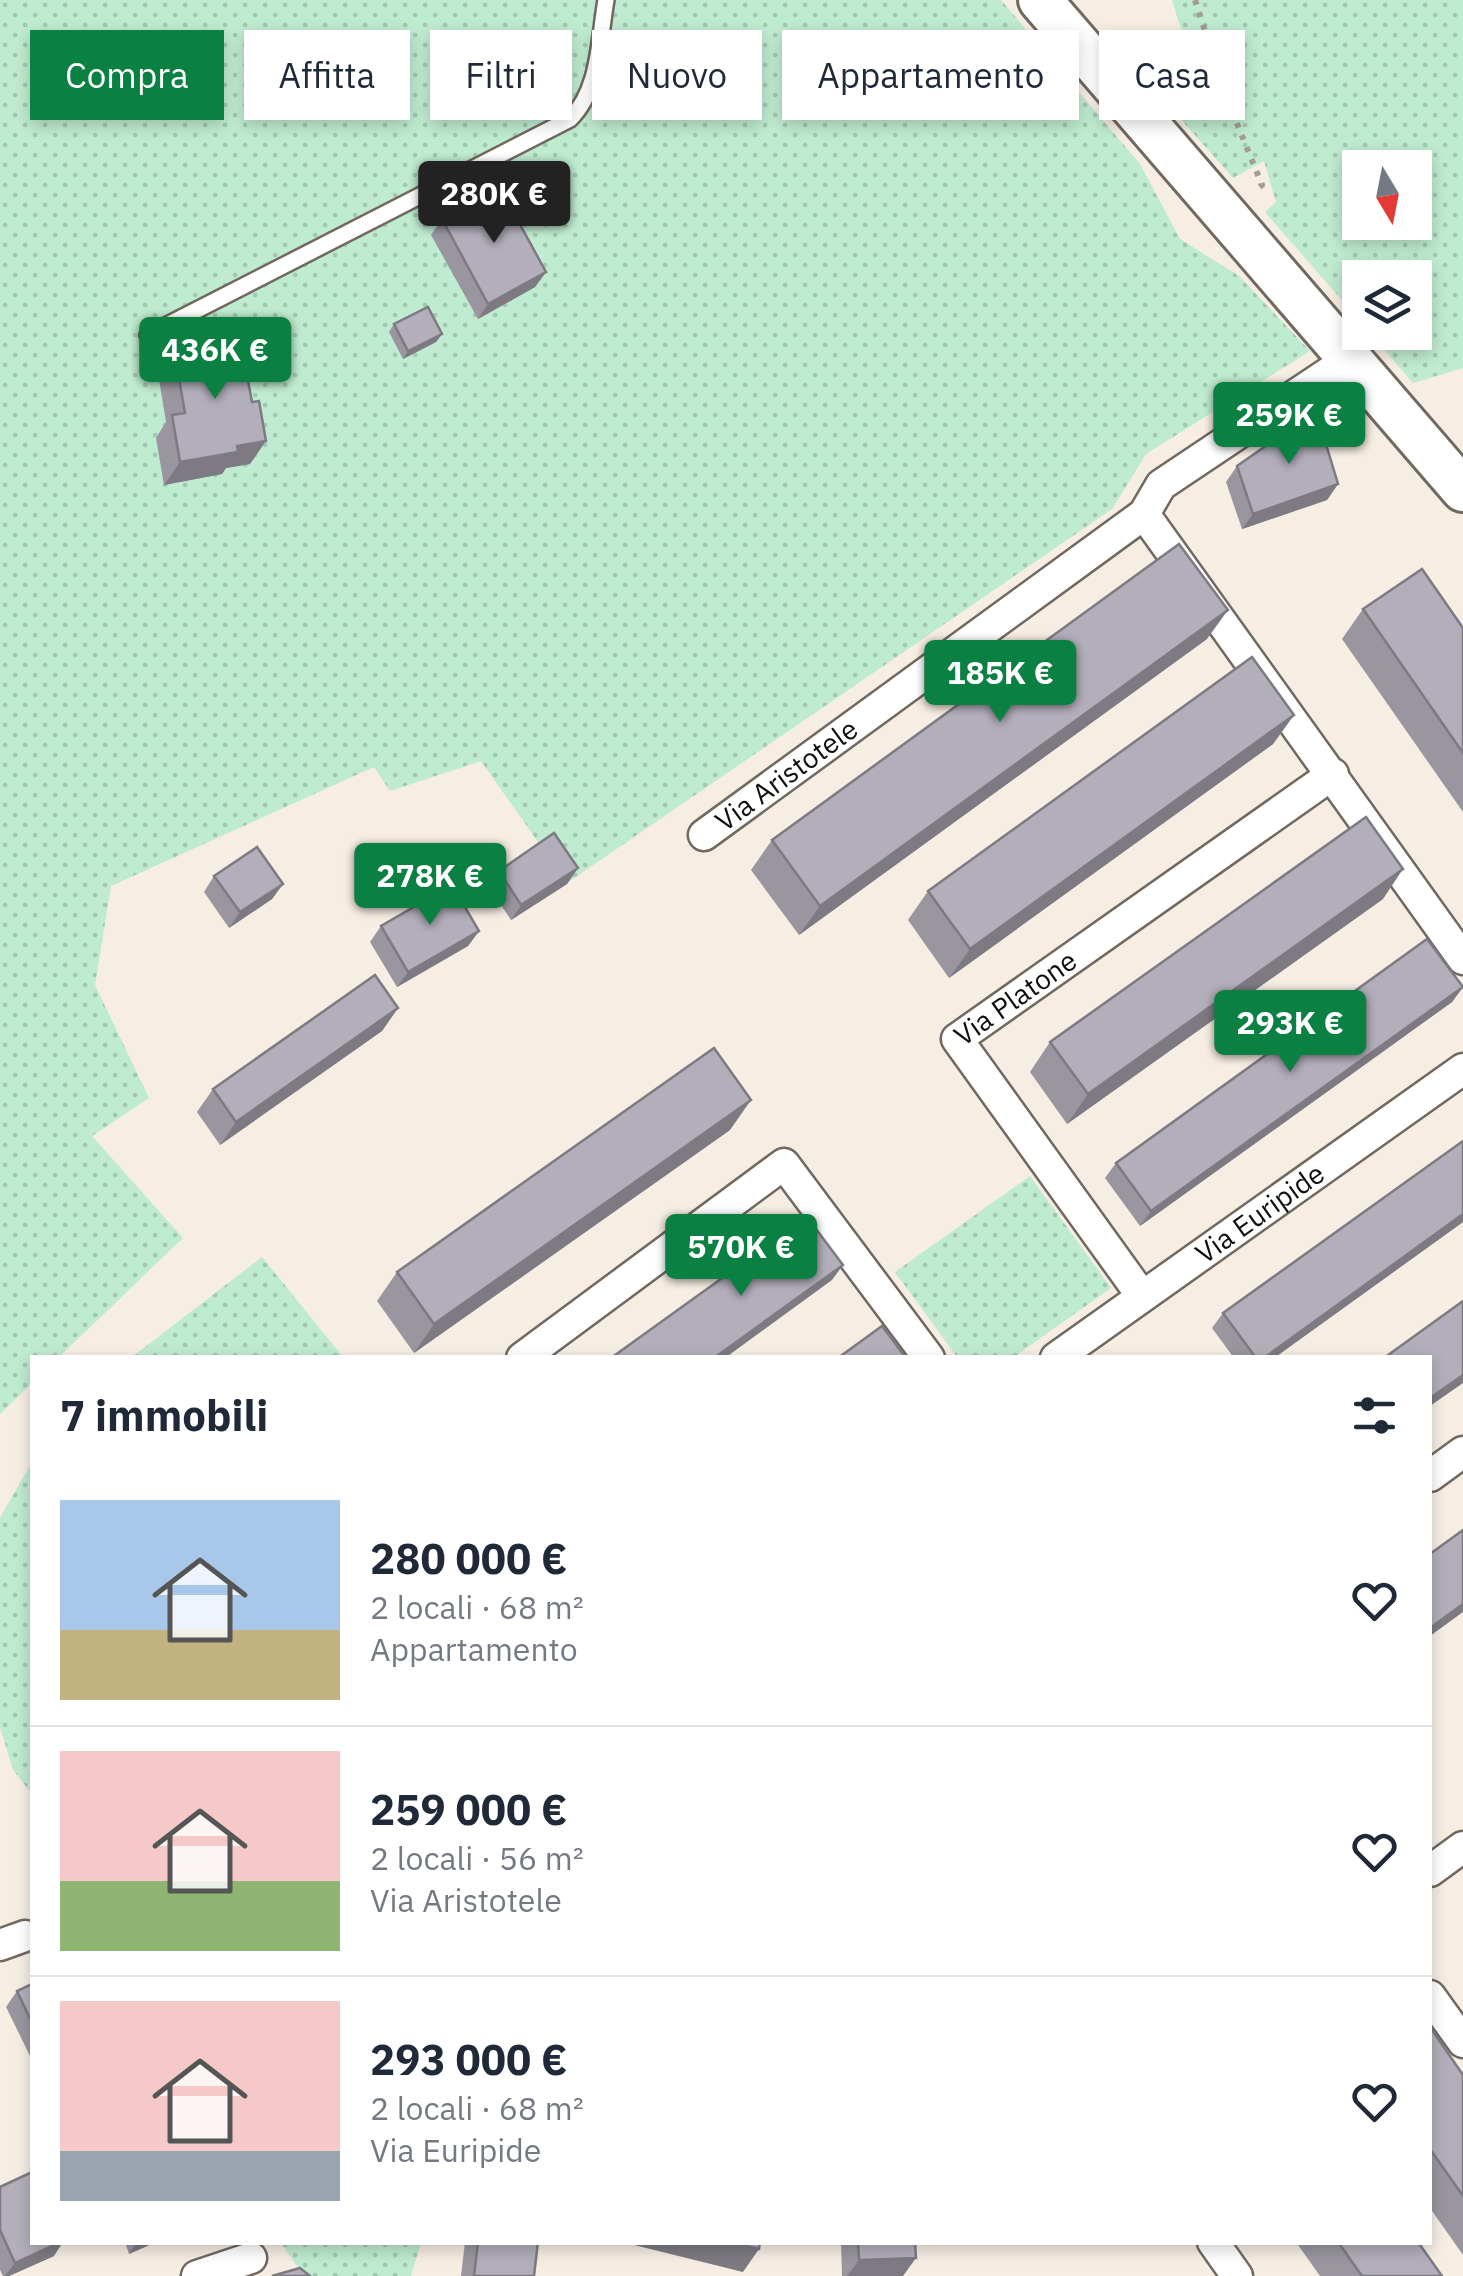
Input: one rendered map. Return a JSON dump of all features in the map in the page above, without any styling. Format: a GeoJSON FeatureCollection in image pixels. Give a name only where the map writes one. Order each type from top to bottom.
{"type":"FeatureCollection","features":[{"type":"Feature","properties":{"kind":"street"},"geometry":{"type":"LineString","coordinates":[[1040,0],[1463,490]]}},
{"type":"Feature","properties":{"kind":"street","name":"Via Aristotele"},"geometry":{"type":"LineString","coordinates":[[704,835],[1144,514],[1161,485],[1351,358]]}},
{"type":"Feature","properties":{"kind":"street"},"geometry":{"type":"LineString","coordinates":[[1144,514],[1463,960]]}},
{"type":"Feature","properties":{"kind":"street","name":"Via Platone"},"geometry":{"type":"LineString","coordinates":[[1142,1296],[957,1039],[1333,774]]}},
{"type":"Feature","properties":{"kind":"street","name":"Via Euripide"},"geometry":{"type":"LineString","coordinates":[[1070,1354],[1142,1296],[1463,1069]]}},
{"type":"Feature","properties":{"kind":"street"},"geometry":{"type":"LineString","coordinates":[[526,1355],[784,1164],[927,1355]]}},
{"type":"Feature","properties":{"kind":"street"},"geometry":{"type":"LineString","coordinates":[[1432,1475],[1463,1452]]}},
{"type":"Feature","properties":{"kind":"street"},"geometry":{"type":"LineString","coordinates":[[1432,1999],[1463,2042]]}},
{"type":"Feature","properties":{"kind":"street"},"geometry":{"type":"LineString","coordinates":[[1214,2245],[1236,2276]]}},
{"type":"Feature","properties":{"kind":"street"},"geometry":{"type":"LineString","coordinates":[[197,2276],[251,2258]]}},
{"type":"Feature","properties":{"kind":"lane"},"geometry":{"type":"LineString","coordinates":[[148,335],[570,120],[584,106],[590,91],[606,0]]}},
{"type":"Feature","properties":{"kind":"path"},"geometry":{"type":"LineString","coordinates":[[1195,0],[1227,98],[1262,186],[1222,212]]}},
{"type":"Feature","properties":{"kind":"green space"},"geometry":{"type":"Polygon","coordinates":[[[0,0],[1001,0],[1026,30],[782,30],[782,120],[1079,120],[1079,92],[1140,164],[1180,239],[1239,276],[1310,351],[1146,454],[1112,509],[567,883],[481,761],[390,791],[374,767],[111,886],[95,985],[149,1098],[92,1136],[183,1238],[61,1355],[30,1355],[30,1385],[0,1414],[0,0]]]}},
{"type":"Feature","properties":{"kind":"green space"},"geometry":{"type":"Polygon","coordinates":[[[1172,0],[1463,0],[1463,368],[1413,383],[1385,350],[1432,350],[1432,260],[1342,260],[1342,300],[1265,212],[1276,202],[1264,161],[1233,178],[1181,120],[1245,120],[1245,30],[1181,30],[1172,0]]]}},
{"type":"Feature","properties":{"kind":"green space"},"geometry":{"type":"Polygon","coordinates":[[[1030,1176],[1111,1288],[1017,1355],[956,1355],[895,1272],[1030,1176]]]}},
{"type":"Feature","properties":{"kind":"green space"},"geometry":{"type":"Polygon","coordinates":[[[262,1257],[341,1355],[135,1355],[262,1257]]]}},
{"type":"Feature","properties":{"kind":"green space"},"geometry":{"type":"Polygon","coordinates":[[[30,1466],[30,1791],[13,1770],[0,1727],[0,1518],[30,1466]]]}},
{"type":"Feature","properties":{"kind":"green space"},"geometry":{"type":"Polygon","coordinates":[[[282,2245],[420,2245],[411,2276],[304,2276],[282,2245]]]}},
{"type":"Feature","properties":{"kind":"building"},"geometry":{"type":"Polygon","coordinates":[[[500,188],[546,272],[488,304],[442,219],[500,188]]]}},
{"type":"Feature","properties":{"kind":"building"},"geometry":{"type":"Polygon","coordinates":[[[428,307],[442,334],[408,351],[394,324],[428,307]]]}},
{"type":"Feature","properties":{"kind":"building"},"geometry":{"type":"Polygon","coordinates":[[[240,338],[252,402],[259,401],[266,441],[237,446],[238,452],[180,462],[172,415],[185,413],[174,350],[240,338]]]}},
{"type":"Feature","properties":{"kind":"building"},"geometry":{"type":"Polygon","coordinates":[[[1316,411],[1338,484],[1253,514],[1237,466],[1316,411]]]}},
{"type":"Feature","properties":{"kind":"building"},"geometry":{"type":"Polygon","coordinates":[[[1179,544],[1228,610],[820,906],[772,840],[1179,544]]]}},
{"type":"Feature","properties":{"kind":"building"},"geometry":{"type":"Polygon","coordinates":[[[1422,569],[1463,628],[1463,753],[1363,609],[1422,569]]]}},
{"type":"Feature","properties":{"kind":"building"},"geometry":{"type":"Polygon","coordinates":[[[1252,657],[1294,715],[970,949],[928,891],[1252,657]]]}},
{"type":"Feature","properties":{"kind":"building"},"geometry":{"type":"Polygon","coordinates":[[[1366,817],[1403,869],[1088,1094],[1050,1042],[1366,817]]]}},
{"type":"Feature","properties":{"kind":"building"},"geometry":{"type":"Polygon","coordinates":[[[554,833],[578,868],[521,905],[499,871],[554,833]]]}},
{"type":"Feature","properties":{"kind":"building"},"geometry":{"type":"Polygon","coordinates":[[[257,847],[283,884],[240,912],[214,876],[257,847]]]}},
{"type":"Feature","properties":{"kind":"building"},"geometry":{"type":"Polygon","coordinates":[[[452,885],[479,931],[408,972],[381,926],[452,885]]]}},
{"type":"Feature","properties":{"kind":"building"},"geometry":{"type":"Polygon","coordinates":[[[1427,939],[1463,987],[1151,1211],[1116,1163],[1427,939]]]}},
{"type":"Feature","properties":{"kind":"building"},"geometry":{"type":"Polygon","coordinates":[[[375,975],[398,1008],[236,1122],[213,1089],[375,975]]]}},
{"type":"Feature","properties":{"kind":"building"},"geometry":{"type":"Polygon","coordinates":[[[714,1048],[751,1100],[434,1324],[397,1272],[714,1048]]]}},
{"type":"Feature","properties":{"kind":"building"},"geometry":{"type":"Polygon","coordinates":[[[1463,1141],[1463,1214],[1268,1355],[1254,1355],[1223,1313],[1463,1141]]]}},
{"type":"Feature","properties":{"kind":"building"},"geometry":{"type":"Polygon","coordinates":[[[807,1217],[843,1265],[718,1355],[615,1355],[807,1217]]]}},
{"type":"Feature","properties":{"kind":"building"},"geometry":{"type":"Polygon","coordinates":[[[1463,1301],[1463,1375],[1432,1397],[1432,1355],[1388,1355],[1463,1301]]]}},
{"type":"Feature","properties":{"kind":"building"},"geometry":{"type":"Polygon","coordinates":[[[882,1326],[904,1355],[842,1355],[882,1326]]]}},
{"type":"Feature","properties":{"kind":"building"},"geometry":{"type":"Polygon","coordinates":[[[1463,1530],[1463,1604],[1432,1627],[1432,1553],[1463,1530]]]}},
{"type":"Feature","properties":{"kind":"building"},"geometry":{"type":"Polygon","coordinates":[[[30,1985],[30,2019],[17,1991],[30,1985]]]}},
{"type":"Feature","properties":{"kind":"building"},"geometry":{"type":"Polygon","coordinates":[[[1432,2030],[1463,2075],[1463,2196],[1432,2152],[1432,2030]]]}},
{"type":"Feature","properties":{"kind":"building"},"geometry":{"type":"Polygon","coordinates":[[[30,2173],[30,2245],[54,2245],[15,2263],[0,2230],[0,2187],[30,2173]]]}},
{"type":"Feature","properties":{"kind":"building"},"geometry":{"type":"Polygon","coordinates":[[[478,2245],[538,2245],[534,2276],[474,2276],[478,2245]]]}},
{"type":"Feature","properties":{"kind":"building"},"geometry":{"type":"Polygon","coordinates":[[[858,2245],[915,2245],[916,2258],[859,2260],[858,2245]]]}},
{"type":"Feature","properties":{"kind":"building"},"geometry":{"type":"Polygon","coordinates":[[[1340,2245],[1420,2245],[1442,2276],[1362,2276],[1340,2245]]]}},
{"type":"Feature","properties":{"kind":"building"},"geometry":{"type":"Polygon","coordinates":[[[300,2268],[310,2276],[272,2276],[300,2268]]]}}]}
